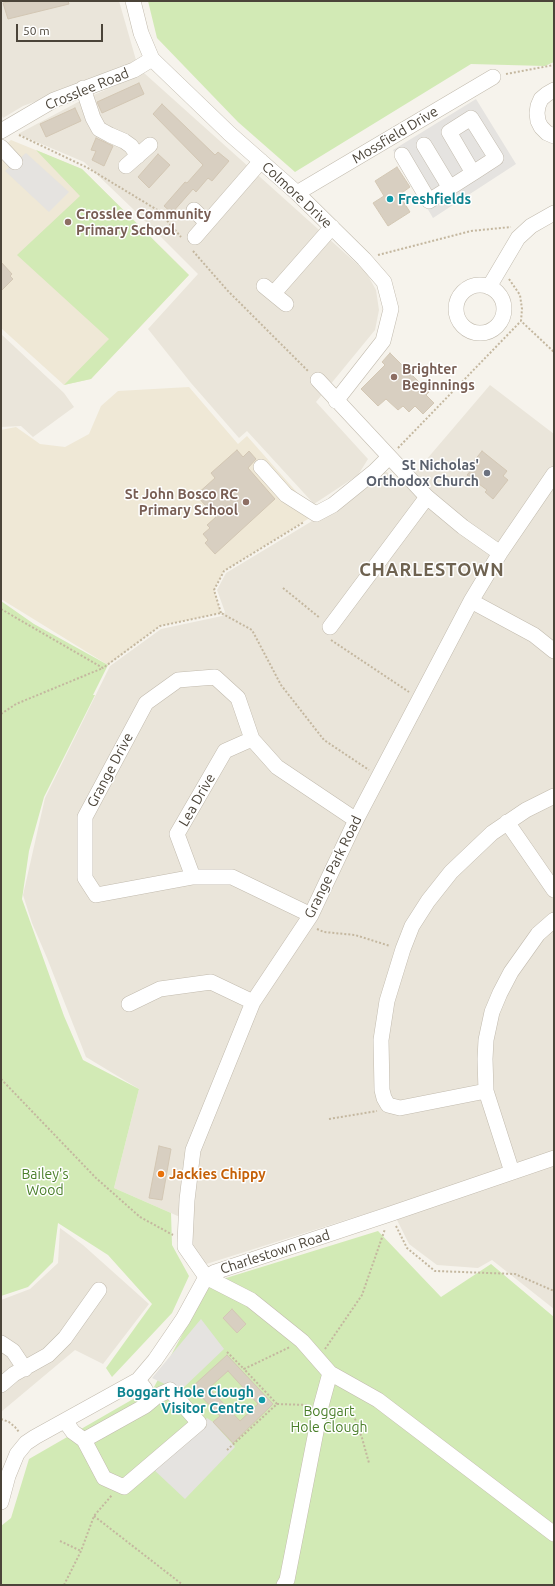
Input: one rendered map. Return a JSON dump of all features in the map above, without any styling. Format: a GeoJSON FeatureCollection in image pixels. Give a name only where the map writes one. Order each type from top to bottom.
{"type":"FeatureCollection","features":[{"type":"Feature","properties":{"kind":"street","name":"Colmore Drive"},"geometry":{"type":"LineString","coordinates":[[133,1],[141,34],[152,59],[230,134],[297,193],[364,259],[384,282],[391,308],[383,341],[336,401]]}},
{"type":"Feature","properties":{"kind":"street","name":"Crosslee Road"},"geometry":{"type":"LineString","coordinates":[[3,130],[54,100],[134,70],[152,59]]}},
{"type":"Feature","properties":{"kind":"street","name":"Mossfield Drive"},"geometry":{"type":"LineString","coordinates":[[297,193],[493,77]]}},
{"type":"Feature","properties":{"kind":"street"},"geometry":{"type":"LineString","coordinates":[[83,88],[93,118],[99,129],[127,143],[138,156]]}},
{"type":"Feature","properties":{"kind":"street"},"geometry":{"type":"LineString","coordinates":[[554,90],[541,99],[537,113],[538,121],[541,127],[547,133],[554,136]]}},
{"type":"Feature","properties":{"kind":"street"},"geometry":{"type":"LineString","coordinates":[[402,155],[429,201],[496,158],[459,96]]}},
{"type":"Feature","properties":{"kind":"street"},"geometry":{"type":"LineString","coordinates":[[471,118],[449,132],[473,173]]}},
{"type":"Feature","properties":{"kind":"street"},"geometry":{"type":"LineString","coordinates":[[126,166],[150,145]]}},
{"type":"Feature","properties":{"kind":"street"},"geometry":{"type":"LineString","coordinates":[[424,145],[450,188]]}},
{"type":"Feature","properties":{"kind":"street"},"geometry":{"type":"LineString","coordinates":[[1,147],[14,162]]}},
{"type":"Feature","properties":{"kind":"street"},"geometry":{"type":"LineString","coordinates":[[190,242],[261,161]]}},
{"type":"Feature","properties":{"kind":"street"},"geometry":{"type":"LineString","coordinates":[[194,210],[207,223]]}},
{"type":"Feature","properties":{"kind":"street"},"geometry":{"type":"LineString","coordinates":[[489,287],[518,238],[531,226],[554,213]]}},
{"type":"Feature","properties":{"kind":"street"},"geometry":{"type":"LineString","coordinates":[[286,304],[269,289],[332,227]]}},
{"type":"Feature","properties":{"kind":"street"},"geometry":{"type":"LineString","coordinates":[[318,380],[388,458],[426,497],[463,527],[500,553]]}},
{"type":"Feature","properties":{"kind":"street"},"geometry":{"type":"LineString","coordinates":[[261,467],[286,494],[316,514],[339,500],[375,471],[388,458]]}},
{"type":"Feature","properties":{"kind":"street","name":"Grange Park Road"},"geometry":{"type":"LineString","coordinates":[[185,1242],[187,1200],[193,1150],[253,1002],[307,919],[356,820],[471,601],[500,553],[554,474]]}},
{"type":"Feature","properties":{"kind":"street"},"geometry":{"type":"LineString","coordinates":[[330,627],[426,497]]}},
{"type":"Feature","properties":{"kind":"street"},"geometry":{"type":"LineString","coordinates":[[471,601],[534,635],[554,651]]}},
{"type":"Feature","properties":{"kind":"street","name":"Grange Drive"},"geometry":{"type":"LineString","coordinates":[[307,919],[232,877],[193,877],[96,895],[85,878],[86,817],[146,703],[178,680],[215,677],[238,698],[252,739],[277,767],[356,820]]}},
{"type":"Feature","properties":{"kind":"street","name":"Lea Drive"},"geometry":{"type":"LineString","coordinates":[[193,877],[178,834],[225,751],[252,739]]}},
{"type":"Feature","properties":{"kind":"street"},"geometry":{"type":"LineString","coordinates":[[486,1091],[400,1108],[388,1105],[382,1090],[381,1040],[387,1001],[412,926],[428,900],[451,872],[477,846],[507,822],[554,796]]}},
{"type":"Feature","properties":{"kind":"street"},"geometry":{"type":"LineString","coordinates":[[507,822],[554,890]]}},
{"type":"Feature","properties":{"kind":"street"},"geometry":{"type":"LineString","coordinates":[[512,1172],[486,1091],[486,1040],[492,1012],[500,992],[511,972],[524,951],[538,934],[554,920]]}},
{"type":"Feature","properties":{"kind":"street"},"geometry":{"type":"LineString","coordinates":[[129,1004],[160,989],[211,982],[253,1002]]}},
{"type":"Feature","properties":{"kind":"street","name":"Charlestown Road"},"geometry":{"type":"LineString","coordinates":[[1,1502],[8,1476],[17,1454],[26,1443],[138,1380],[155,1360],[183,1319],[206,1278],[215,1272],[554,1158]]}},
{"type":"Feature","properties":{"kind":"street"},"geometry":{"type":"LineString","coordinates":[[185,1242],[186,1247],[206,1278],[251,1300],[302,1341],[330,1373],[378,1400],[554,1534]]}},
{"type":"Feature","properties":{"kind":"street"},"geometry":{"type":"LineString","coordinates":[[1,1385],[14,1374],[48,1355],[65,1338],[78,1308],[99,1290]]}},
{"type":"Feature","properties":{"kind":"street"},"geometry":{"type":"LineString","coordinates":[[1,1343],[12,1351],[24,1369]]}},
{"type":"Feature","properties":{"kind":"street"},"geometry":{"type":"LineString","coordinates":[[284,1585],[288,1572],[321,1406],[330,1373]]}},
{"type":"Feature","properties":{"kind":"street"},"geometry":{"type":"LineString","coordinates":[[138,1380],[145,1389],[145,1406]]}},
{"type":"Feature","properties":{"kind":"street"},"geometry":{"type":"LineString","coordinates":[[65,1421],[73,1432],[84,1440],[104,1478],[124,1487],[199,1423],[170,1390],[157,1396],[145,1406],[84,1440]]}},
{"type":"Feature","properties":{"kind":"path"},"geometry":{"type":"LineString","coordinates":[[493,77],[554,65]]}},
{"type":"Feature","properties":{"kind":"path"},"geometry":{"type":"LineString","coordinates":[[3,130],[88,168],[159,211],[190,242],[226,290],[318,380]]}},
{"type":"Feature","properties":{"kind":"path"},"geometry":{"type":"LineString","coordinates":[[364,259],[471,231],[531,226]]}},
{"type":"Feature","properties":{"kind":"path"},"geometry":{"type":"LineString","coordinates":[[388,458],[521,321],[522,309],[520,295],[508,278],[499,271]]}},
{"type":"Feature","properties":{"kind":"path"},"geometry":{"type":"LineString","coordinates":[[521,321],[554,352]]}},
{"type":"Feature","properties":{"kind":"path"},"geometry":{"type":"LineString","coordinates":[[221,613],[214,590],[224,571],[316,514]]}},
{"type":"Feature","properties":{"kind":"path"},"geometry":{"type":"LineString","coordinates":[[283,588],[330,627],[324,635],[419,698]]}},
{"type":"Feature","properties":{"kind":"path"},"geometry":{"type":"LineString","coordinates":[[1,714],[16,704],[103,668]]}},
{"type":"Feature","properties":{"kind":"path"},"geometry":{"type":"LineString","coordinates":[[307,919],[324,932],[355,935],[403,950]]}},
{"type":"Feature","properties":{"kind":"path"},"geometry":{"type":"LineString","coordinates":[[1,1079],[96,1178],[140,1217],[185,1242]]}},
{"type":"Feature","properties":{"kind":"path"},"geometry":{"type":"LineString","coordinates":[[329,1119],[380,1110],[388,1105]]}},
{"type":"Feature","properties":{"kind":"path"},"geometry":{"type":"LineString","coordinates":[[390,1214],[407,1248],[435,1270],[515,1274],[554,1291]]}},
{"type":"Feature","properties":{"kind":"path"},"geometry":{"type":"LineString","coordinates":[[318,1360],[362,1295],[390,1214]]}},
{"type":"Feature","properties":{"kind":"path"},"geometry":{"type":"LineString","coordinates":[[244,1369],[302,1341]]}},
{"type":"Feature","properties":{"kind":"path"},"geometry":{"type":"LineString","coordinates":[[227,1352],[277,1404]]}},
{"type":"Feature","properties":{"kind":"path"},"geometry":{"type":"LineString","coordinates":[[1,1419],[9,1422],[15,1427],[26,1443]]}},
{"type":"Feature","properties":{"kind":"path"},"geometry":{"type":"LineString","coordinates":[[64,1585],[81,1551],[94,1516],[119,1485]]}},
{"type":"Feature","properties":{"kind":"path"},"geometry":{"type":"LineString","coordinates":[[94,1516],[183,1585]]}},
{"type":"Feature","properties":{"kind":"path"},"geometry":{"type":"LineString","coordinates":[[60,1542],[81,1551]]}},
{"type":"Feature","properties":{"kind":"shaded area"},"geometry":{"type":"Polygon","coordinates":[[[1,1],[119,1],[136,60],[114,73],[23,106],[3,118],[1,114],[1,1]]]}},
{"type":"Feature","properties":{"kind":"shaded area"},"geometry":{"type":"Polygon","coordinates":[[[144,73],[366,272],[376,290],[379,310],[375,330],[316,402],[368,459],[358,475],[314,504],[247,431],[239,438],[191,383],[148,329],[198,274],[84,162],[18,134],[80,101],[144,73]]]}},
{"type":"Feature","properties":{"kind":"shaded area"},"geometry":{"type":"Polygon","coordinates":[[[476,99],[516,164],[433,218],[393,150],[476,99]]]}},
{"type":"Feature","properties":{"kind":"shaded area","name":"Crosslee Community Primary School"},"geometry":{"type":"Polygon","coordinates":[[[11,140],[82,169],[189,275],[91,379],[64,385],[1,328],[1,148],[11,140]]]}},
{"type":"Feature","properties":{"kind":"shaded area"},"geometry":{"type":"Polygon","coordinates":[[[26,153],[69,192],[49,212],[5,171],[26,153]]]}},
{"type":"Feature","properties":{"kind":"shaded area"},"geometry":{"type":"Polygon","coordinates":[[[1,334],[64,393],[74,407],[33,437],[21,426],[1,427],[1,334]]]}},
{"type":"Feature","properties":{"kind":"shaded area"},"geometry":{"type":"Polygon","coordinates":[[[490,385],[554,434],[554,1309],[492,1260],[478,1268],[437,1265],[409,1244],[390,1206],[200,1266],[193,1246],[193,1226],[180,1217],[114,1188],[139,1089],[86,1057],[32,923],[23,895],[45,798],[110,666],[161,629],[222,616],[225,612],[217,590],[226,573],[342,503],[382,468],[401,484],[415,473],[490,385]]]}},
{"type":"Feature","properties":{"kind":"shaded area"},"geometry":{"type":"Polygon","coordinates":[[[189,387],[238,444],[247,436],[316,514],[224,571],[214,590],[221,613],[160,626],[108,665],[1,599],[1,430],[16,427],[40,444],[65,447],[89,434],[101,406],[118,391],[189,387]]]}},
{"type":"Feature","properties":{"kind":"shaded area"},"geometry":{"type":"Polygon","coordinates":[[[60,1228],[83,1245],[149,1304],[103,1364],[75,1350],[1,1412],[1,1300],[30,1289],[58,1263],[60,1228]]]}},
{"type":"Feature","properties":{"kind":"shaded area"},"geometry":{"type":"Polygon","coordinates":[[[201,1319],[224,1349],[180,1391],[152,1378],[201,1319]]]}},
{"type":"Feature","properties":{"kind":"shaded area"},"geometry":{"type":"Polygon","coordinates":[[[207,1418],[213,1422],[235,1447],[185,1499],[152,1468],[207,1418]]]}},
{"type":"Feature","properties":{"kind":"green space"},"geometry":{"type":"Polygon","coordinates":[[[148,1],[554,1],[554,62],[545,66],[471,64],[295,172],[238,122],[157,38],[148,1]]]}},
{"type":"Feature","properties":{"kind":"green space"},"geometry":{"type":"Polygon","coordinates":[[[36,150],[82,169],[189,275],[91,379],[64,385],[109,339],[17,255],[80,196],[36,150]]]}},
{"type":"Feature","properties":{"kind":"green space","name":"Bailey's Wood"},"geometry":{"type":"Polygon","coordinates":[[[1,601],[34,624],[108,665],[93,695],[95,695],[44,797],[29,851],[22,899],[64,1016],[83,1060],[139,1089],[114,1188],[171,1213],[172,1245],[189,1276],[172,1313],[112,1377],[106,1368],[152,1304],[108,1255],[58,1223],[53,1262],[28,1287],[1,1296],[1,601]]]}},
{"type":"Feature","properties":{"kind":"green space","name":"Boggart Hole Clough"},"geometry":{"type":"Polygon","coordinates":[[[378,1231],[441,1297],[491,1264],[554,1317],[554,1585],[1,1585],[1,1526],[11,1518],[29,1459],[154,1387],[210,1283],[378,1231]]]}},
{"type":"Feature","properties":{"kind":"building"},"geometry":{"type":"Polygon","coordinates":[[[13,1],[68,1],[69,4],[8,19],[3,3],[13,1]]]}},
{"type":"Feature","properties":{"kind":"building"},"geometry":{"type":"Polygon","coordinates":[[[139,83],[144,94],[102,113],[97,102],[139,83]]]}},
{"type":"Feature","properties":{"kind":"building"},"geometry":{"type":"Polygon","coordinates":[[[162,104],[215,155],[218,152],[229,161],[212,181],[208,178],[196,192],[193,189],[172,213],[164,206],[185,182],[187,183],[203,165],[153,114],[162,104]]]}},
{"type":"Feature","properties":{"kind":"building"},"geometry":{"type":"Polygon","coordinates":[[[75,108],[81,121],[46,137],[40,124],[75,108]]]}},
{"type":"Feature","properties":{"kind":"building"},"geometry":{"type":"Polygon","coordinates":[[[96,138],[113,146],[104,166],[92,160],[96,151],[91,150],[96,138]]]}},
{"type":"Feature","properties":{"kind":"building"},"geometry":{"type":"Polygon","coordinates":[[[158,154],[170,165],[149,188],[138,177],[158,154]]]}},
{"type":"Feature","properties":{"kind":"building","name":"Freshfields"},"geometry":{"type":"Polygon","coordinates":[[[397,167],[410,187],[399,195],[410,212],[388,226],[373,203],[384,196],[375,181],[397,167]]]}},
{"type":"Feature","properties":{"kind":"building"},"geometry":{"type":"Polygon","coordinates":[[[1,262],[12,274],[10,276],[13,279],[1,291],[1,262]]]}},
{"type":"Feature","properties":{"kind":"building","name":"Brighter Beginnings"},"geometry":{"type":"Polygon","coordinates":[[[390,353],[429,392],[426,395],[434,403],[423,414],[415,406],[409,412],[403,406],[398,410],[386,399],[378,406],[361,389],[385,365],[382,362],[390,353]]]}},
{"type":"Feature","properties":{"kind":"building","name":"St John Bosco RC Primary School"},"geometry":{"type":"Polygon","coordinates":[[[237,450],[243,457],[249,451],[256,459],[248,468],[275,499],[215,554],[205,543],[208,540],[203,534],[210,528],[207,525],[216,517],[196,495],[215,478],[211,473],[237,450]]]}},
{"type":"Feature","properties":{"kind":"building","name":"St Nicholas' Orthodox Church"},"geometry":{"type":"Polygon","coordinates":[[[482,451],[507,471],[503,476],[508,480],[493,499],[485,492],[487,490],[467,475],[473,468],[470,466],[482,451]]]}},
{"type":"Feature","properties":{"kind":"building"},"geometry":{"type":"Polygon","coordinates":[[[159,1146],[171,1149],[162,1200],[149,1198],[159,1146]]]}},
{"type":"Feature","properties":{"kind":"building"},"geometry":{"type":"Polygon","coordinates":[[[232,1309],[246,1324],[237,1333],[223,1318],[232,1309]]]}},
{"type":"Feature","properties":{"kind":"building","name":"Boggart Hole Clough Visitor Centre"},"geometry":{"type":"Polygon","coordinates":[[[227,1355],[273,1404],[233,1443],[213,1422],[220,1416],[192,1387],[227,1355]],[[228,1371],[209,1388],[240,1421],[258,1404],[228,1371]]]}},
{"type":"Feature","properties":{"kind":"place","name":"Freshfields"},"geometry":{"type":"Point","coordinates":[390,199]}},
{"type":"Feature","properties":{"kind":"place","name":"Crosslee Community Primary School"},"geometry":{"type":"Point","coordinates":[68,222]}},
{"type":"Feature","properties":{"kind":"place","name":"Brighter Beginnings"},"geometry":{"type":"Point","coordinates":[394,377]}},
{"type":"Feature","properties":{"kind":"place","name":"St Nicholas' Orthodox Church"},"geometry":{"type":"Point","coordinates":[487,473]}},
{"type":"Feature","properties":{"kind":"place","name":"St John Bosco RC Primary School"},"geometry":{"type":"Point","coordinates":[246,502]}},
{"type":"Feature","properties":{"kind":"place","name":"Jackies Chippy"},"geometry":{"type":"Point","coordinates":[161,1174]}},
{"type":"Feature","properties":{"kind":"place","name":"Boggart Hole Clough Visitor Centre"},"geometry":{"type":"Point","coordinates":[262,1400]}},
{"type":"Feature","properties":{"kind":"district","name":"CHARLESTOWN"},"geometry":{"type":"Point","coordinates":[432,570]}}]}
